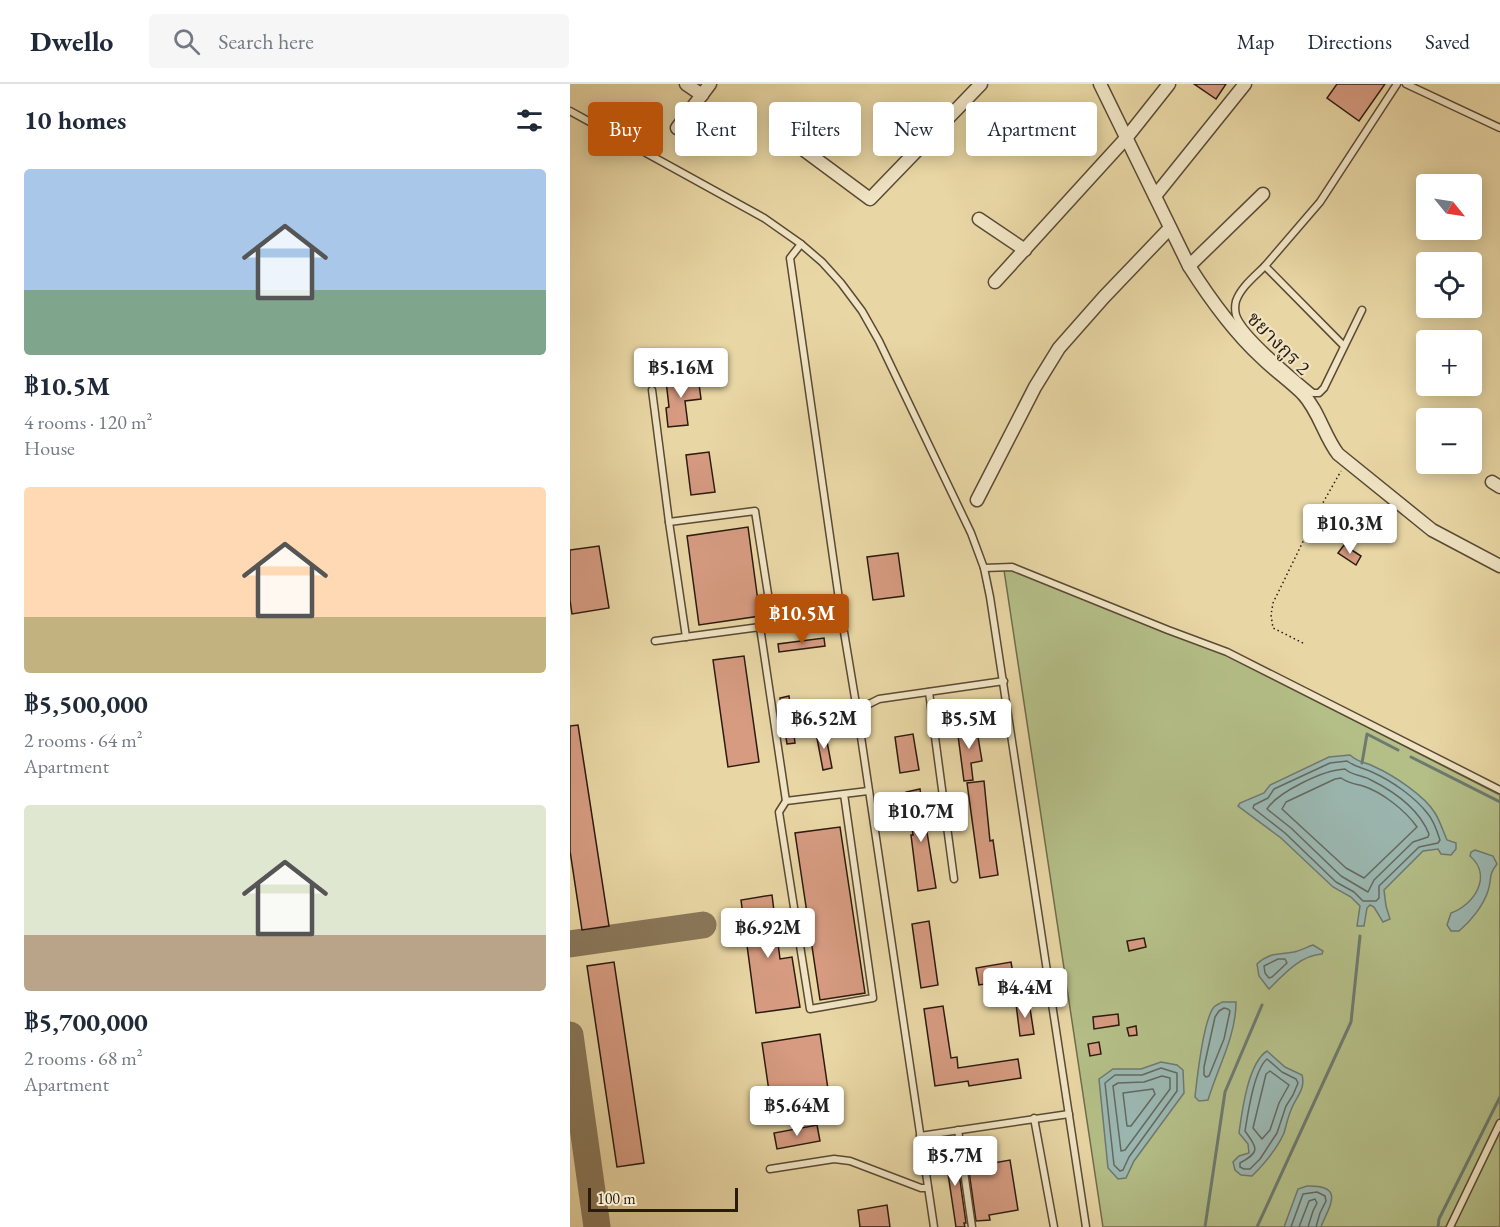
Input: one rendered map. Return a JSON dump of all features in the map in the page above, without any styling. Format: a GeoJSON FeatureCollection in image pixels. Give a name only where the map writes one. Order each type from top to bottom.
{"type":"FeatureCollection","features":[{"type":"Feature","properties":{"kind":"street"},"geometry":{"type":"LineString","coordinates":[[687,84],[702,95]]}},
{"type":"Feature","properties":{"kind":"street"},"geometry":{"type":"LineString","coordinates":[[697,102],[710,84]]}},
{"type":"Feature","properties":{"kind":"street"},"geometry":{"type":"LineString","coordinates":[[812,156],[870,199],[981,84]]}},
{"type":"Feature","properties":{"kind":"street","name":"ชยางกูร 2"},"geometry":{"type":"LineString","coordinates":[[1100,84],[1189,266],[1202,286],[1254,351],[1302,393],[1311,404],[1332,446],[1346,462],[1432,531],[1500,566]]}},
{"type":"Feature","properties":{"kind":"street"},"geometry":{"type":"LineString","coordinates":[[995,282],[1127,137],[1169,84]]}},
{"type":"Feature","properties":{"kind":"street"},"geometry":{"type":"LineString","coordinates":[[1155,196],[1245,84]]}},
{"type":"Feature","properties":{"kind":"street"},"geometry":{"type":"LineString","coordinates":[[1189,266],[1263,194]]}},
{"type":"Feature","properties":{"kind":"street"},"geometry":{"type":"LineString","coordinates":[[980,219],[1025,250]]}},
{"type":"Feature","properties":{"kind":"street"},"geometry":{"type":"LineString","coordinates":[[977,500],[1035,387],[1059,348],[1170,228]]}},
{"type":"Feature","properties":{"kind":"lane"},"geometry":{"type":"LineString","coordinates":[[1362,310],[1319,393],[1314,393],[1282,367],[1245,330],[1236,316],[1237,300],[1243,290],[1320,202],[1397,84]]}},
{"type":"Feature","properties":{"kind":"lane"},"geometry":{"type":"LineString","coordinates":[[1406,84],[1500,128]]}},
{"type":"Feature","properties":{"kind":"lane"},"geometry":{"type":"LineString","coordinates":[[570,111],[764,218],[822,262],[862,311],[879,341],[971,533],[984,568],[1004,681],[1086,1227]]}},
{"type":"Feature","properties":{"kind":"lane"},"geometry":{"type":"LineString","coordinates":[[801,244],[790,258],[934,1227]]}},
{"type":"Feature","properties":{"kind":"lane"},"geometry":{"type":"LineString","coordinates":[[1265,266],[1344,346]]}},
{"type":"Feature","properties":{"kind":"lane"},"geometry":{"type":"LineString","coordinates":[[652,390],[686,637]]}},
{"type":"Feature","properties":{"kind":"lane"},"geometry":{"type":"LineString","coordinates":[[669,522],[755,511],[772,626]]}},
{"type":"Feature","properties":{"kind":"lane"},"geometry":{"type":"LineString","coordinates":[[984,568],[1012,567],[1227,652],[1500,790]]}},
{"type":"Feature","properties":{"kind":"lane"},"geometry":{"type":"LineString","coordinates":[[655,641],[760,627],[842,620]]}},
{"type":"Feature","properties":{"kind":"lane"},"geometry":{"type":"LineString","coordinates":[[760,627],[786,801],[779,812],[810,1009],[873,998],[844,794]]}},
{"type":"Feature","properties":{"kind":"lane"},"geometry":{"type":"LineString","coordinates":[[858,710],[879,699],[1004,681]]}},
{"type":"Feature","properties":{"kind":"lane"},"geometry":{"type":"LineString","coordinates":[[929,692],[954,879]]}},
{"type":"Feature","properties":{"kind":"lane"},"geometry":{"type":"LineString","coordinates":[[786,801],[868,791]]}},
{"type":"Feature","properties":{"kind":"lane"},"geometry":{"type":"LineString","coordinates":[[920,1136],[1069,1114]]}},
{"type":"Feature","properties":{"kind":"lane"},"geometry":{"type":"LineString","coordinates":[[1034,1118],[1054,1227]]}},
{"type":"Feature","properties":{"kind":"lane"},"geometry":{"type":"LineString","coordinates":[[1450,1227],[1500,1123]]}},
{"type":"Feature","properties":{"kind":"lane"},"geometry":{"type":"LineString","coordinates":[[958,1130],[972,1227]]}},
{"type":"Feature","properties":{"kind":"lane"},"geometry":{"type":"LineString","coordinates":[[770,1169],[834,1159],[850,1161],[921,1188],[928,1188]]}},
{"type":"Feature","properties":{"kind":"path"},"geometry":{"type":"LineString","coordinates":[[1303,643],[1273,628],[1271,615],[1273,603],[1316,515],[1346,462]]}},
{"type":"Feature","properties":{"kind":"green space"},"geometry":{"type":"Polygon","coordinates":[[[1004,570],[1012,570],[1227,655],[1500,795],[1500,1227],[1103,1227],[1004,570]]]}},
{"type":"Feature","properties":{"kind":"water"},"geometry":{"type":"Polygon","coordinates":[[[1350,755],[1391,775],[1416,793],[1435,813],[1447,840],[1456,843],[1456,849],[1451,855],[1441,854],[1438,849],[1423,851],[1384,890],[1390,919],[1383,922],[1374,907],[1370,905],[1367,908],[1364,926],[1357,926],[1360,906],[1351,897],[1333,887],[1281,838],[1238,806],[1264,793],[1270,785],[1329,757],[1350,755]]]}},
{"type":"Feature","properties":{"kind":"water"},"geometry":{"type":"Polygon","coordinates":[[[1475,850],[1493,856],[1497,864],[1492,871],[1488,891],[1480,908],[1459,931],[1451,931],[1447,925],[1451,913],[1467,904],[1478,889],[1480,872],[1470,856],[1475,850]]]}},
{"type":"Feature","properties":{"kind":"water"},"geometry":{"type":"Polygon","coordinates":[[[1313,945],[1323,951],[1322,954],[1300,962],[1269,989],[1259,976],[1257,964],[1266,957],[1313,945]]]}},
{"type":"Feature","properties":{"kind":"water"},"geometry":{"type":"Polygon","coordinates":[[[1222,1002],[1236,1002],[1233,1027],[1208,1100],[1199,1101],[1195,1097],[1204,1036],[1210,1014],[1214,1007],[1222,1002]]]}},
{"type":"Feature","properties":{"kind":"water"},"geometry":{"type":"Polygon","coordinates":[[[1267,1051],[1285,1067],[1302,1075],[1303,1085],[1293,1105],[1284,1133],[1274,1150],[1252,1176],[1241,1175],[1235,1170],[1233,1162],[1239,1156],[1249,1153],[1248,1144],[1239,1133],[1244,1101],[1255,1066],[1267,1051]]]}},
{"type":"Feature","properties":{"kind":"water"},"geometry":{"type":"Polygon","coordinates":[[[1161,1062],[1177,1065],[1183,1070],[1184,1093],[1134,1161],[1126,1178],[1118,1179],[1108,1168],[1099,1079],[1113,1069],[1141,1069],[1161,1062]]]}},
{"type":"Feature","properties":{"kind":"water"},"geometry":{"type":"Polygon","coordinates":[[[1307,1186],[1327,1189],[1331,1193],[1330,1205],[1321,1227],[1284,1227],[1298,1189],[1307,1186]]]}},
{"type":"Feature","properties":{"kind":"building"},"geometry":{"type":"Polygon","coordinates":[[[1194,84],[1226,84],[1216,99],[1194,84]]]}},
{"type":"Feature","properties":{"kind":"building"},"geometry":{"type":"Polygon","coordinates":[[[1337,84],[1385,84],[1359,121],[1327,98],[1337,84]]]}},
{"type":"Feature","properties":{"kind":"building"},"geometry":{"type":"Polygon","coordinates":[[[698,376],[701,399],[685,401],[688,425],[668,427],[666,408],[669,407],[666,381],[698,376]]]}},
{"type":"Feature","properties":{"kind":"building"},"geometry":{"type":"Polygon","coordinates":[[[709,452],[715,492],[691,495],[686,455],[709,452]]]}},
{"type":"Feature","properties":{"kind":"building"},"geometry":{"type":"Polygon","coordinates":[[[748,527],[760,616],[699,625],[687,536],[748,527]]]}},
{"type":"Feature","properties":{"kind":"building"},"geometry":{"type":"Polygon","coordinates":[[[1344,545],[1361,556],[1356,565],[1338,553],[1344,545]]]}},
{"type":"Feature","properties":{"kind":"building"},"geometry":{"type":"Polygon","coordinates":[[[599,546],[609,608],[572,614],[570,550],[599,546]]]}},
{"type":"Feature","properties":{"kind":"building"},"geometry":{"type":"Polygon","coordinates":[[[898,553],[904,596],[873,600],[867,557],[898,553]]]}},
{"type":"Feature","properties":{"kind":"building"},"geometry":{"type":"Polygon","coordinates":[[[824,638],[825,646],[779,652],[778,644],[824,638]]]}},
{"type":"Feature","properties":{"kind":"building"},"geometry":{"type":"Polygon","coordinates":[[[744,656],[759,762],[728,767],[713,660],[744,656]]]}},
{"type":"Feature","properties":{"kind":"building"},"geometry":{"type":"Polygon","coordinates":[[[789,696],[795,743],[787,744],[780,698],[789,696]]]}},
{"type":"Feature","properties":{"kind":"building"},"geometry":{"type":"Polygon","coordinates":[[[578,725],[609,926],[582,930],[570,851],[570,726],[578,725]]]}},
{"type":"Feature","properties":{"kind":"building"},"geometry":{"type":"Polygon","coordinates":[[[976,725],[982,761],[971,763],[973,780],[964,781],[957,728],[976,725]]]}},
{"type":"Feature","properties":{"kind":"building"},"geometry":{"type":"Polygon","coordinates":[[[825,731],[832,768],[823,770],[816,733],[825,731]]]}},
{"type":"Feature","properties":{"kind":"building"},"geometry":{"type":"Polygon","coordinates":[[[913,734],[919,770],[900,773],[895,737],[913,734]]]}},
{"type":"Feature","properties":{"kind":"building"},"geometry":{"type":"Polygon","coordinates":[[[984,781],[990,841],[993,840],[998,875],[980,878],[967,783],[984,781]]]}},
{"type":"Feature","properties":{"kind":"building"},"geometry":{"type":"Polygon","coordinates":[[[920,789],[936,888],[918,891],[906,792],[920,789]]]}},
{"type":"Feature","properties":{"kind":"building"},"geometry":{"type":"Polygon","coordinates":[[[840,827],[865,993],[820,1000],[795,833],[840,827]]]}},
{"type":"Feature","properties":{"kind":"building"},"geometry":{"type":"Polygon","coordinates":[[[772,895],[780,959],[792,957],[800,1007],[756,1013],[741,900],[772,895]]]}},
{"type":"Feature","properties":{"kind":"building"},"geometry":{"type":"Polygon","coordinates":[[[929,921],[938,985],[921,988],[912,924],[929,921]]]}},
{"type":"Feature","properties":{"kind":"building"},"geometry":{"type":"Polygon","coordinates":[[[1144,938],[1146,947],[1129,951],[1127,941],[1144,938]]]}},
{"type":"Feature","properties":{"kind":"building"},"geometry":{"type":"Polygon","coordinates":[[[614,962],[644,1163],[617,1167],[587,966],[614,962]]]}},
{"type":"Feature","properties":{"kind":"building"},"geometry":{"type":"Polygon","coordinates":[[[1011,962],[1014,979],[979,985],[976,968],[1011,962]]]}},
{"type":"Feature","properties":{"kind":"building"},"geometry":{"type":"Polygon","coordinates":[[[1029,1002],[1034,1034],[1020,1036],[1016,1004],[1029,1002]]]}},
{"type":"Feature","properties":{"kind":"building"},"geometry":{"type":"Polygon","coordinates":[[[943,1006],[951,1058],[957,1057],[958,1068],[1018,1059],[1021,1078],[969,1086],[968,1081],[935,1086],[924,1009],[943,1006]]]}},
{"type":"Feature","properties":{"kind":"building"},"geometry":{"type":"Polygon","coordinates":[[[1118,1014],[1119,1025],[1094,1029],[1093,1017],[1118,1014]]]}},
{"type":"Feature","properties":{"kind":"building"},"geometry":{"type":"Polygon","coordinates":[[[1136,1026],[1137,1035],[1129,1036],[1127,1028],[1136,1026]]]}},
{"type":"Feature","properties":{"kind":"building"},"geometry":{"type":"Polygon","coordinates":[[[820,1034],[830,1103],[772,1112],[762,1043],[820,1034]]]}},
{"type":"Feature","properties":{"kind":"building"},"geometry":{"type":"Polygon","coordinates":[[[1099,1042],[1101,1054],[1090,1056],[1088,1044],[1099,1042]]]}},
{"type":"Feature","properties":{"kind":"building"},"geometry":{"type":"Polygon","coordinates":[[[817,1125],[820,1141],[777,1149],[774,1133],[817,1125]]]}},
{"type":"Feature","properties":{"kind":"building"},"geometry":{"type":"Polygon","coordinates":[[[953,1146],[955,1159],[957,1159],[965,1227],[956,1227],[944,1147],[953,1146]]]}},
{"type":"Feature","properties":{"kind":"building"},"geometry":{"type":"Polygon","coordinates":[[[981,1155],[982,1165],[1010,1160],[1018,1210],[989,1215],[990,1220],[976,1221],[967,1157],[981,1155]]]}},
{"type":"Feature","properties":{"kind":"building"},"geometry":{"type":"Polygon","coordinates":[[[887,1205],[890,1227],[860,1227],[858,1210],[887,1205]]]}},
{"type":"Feature","properties":{"kind":"waterway"},"geometry":{"type":"LineString","coordinates":[[1362,763],[1367,734],[1398,750]]}},
{"type":"Feature","properties":{"kind":"waterway"},"geometry":{"type":"LineString","coordinates":[[1411,757],[1500,802]]}},
{"type":"Feature","properties":{"kind":"waterway"},"geometry":{"type":"LineString","coordinates":[[1257,1227],[1351,1022],[1360,936]]}},
{"type":"Feature","properties":{"kind":"waterway"},"geometry":{"type":"LineString","coordinates":[[1205,1227],[1225,1092],[1262,1005]]}},
{"type":"Feature","properties":{"kind":"waterway"},"geometry":{"type":"LineString","coordinates":[[1438,1227],[1439,1219],[1500,1097]]}},
{"type":"Feature","properties":{"kind":"taxiway"},"geometry":{"type":"LineString","coordinates":[[570,944],[703,925]]}},
{"type":"Feature","properties":{"kind":"taxiway"},"geometry":{"type":"LineString","coordinates":[[570,1035],[597,1227]]}}]}
